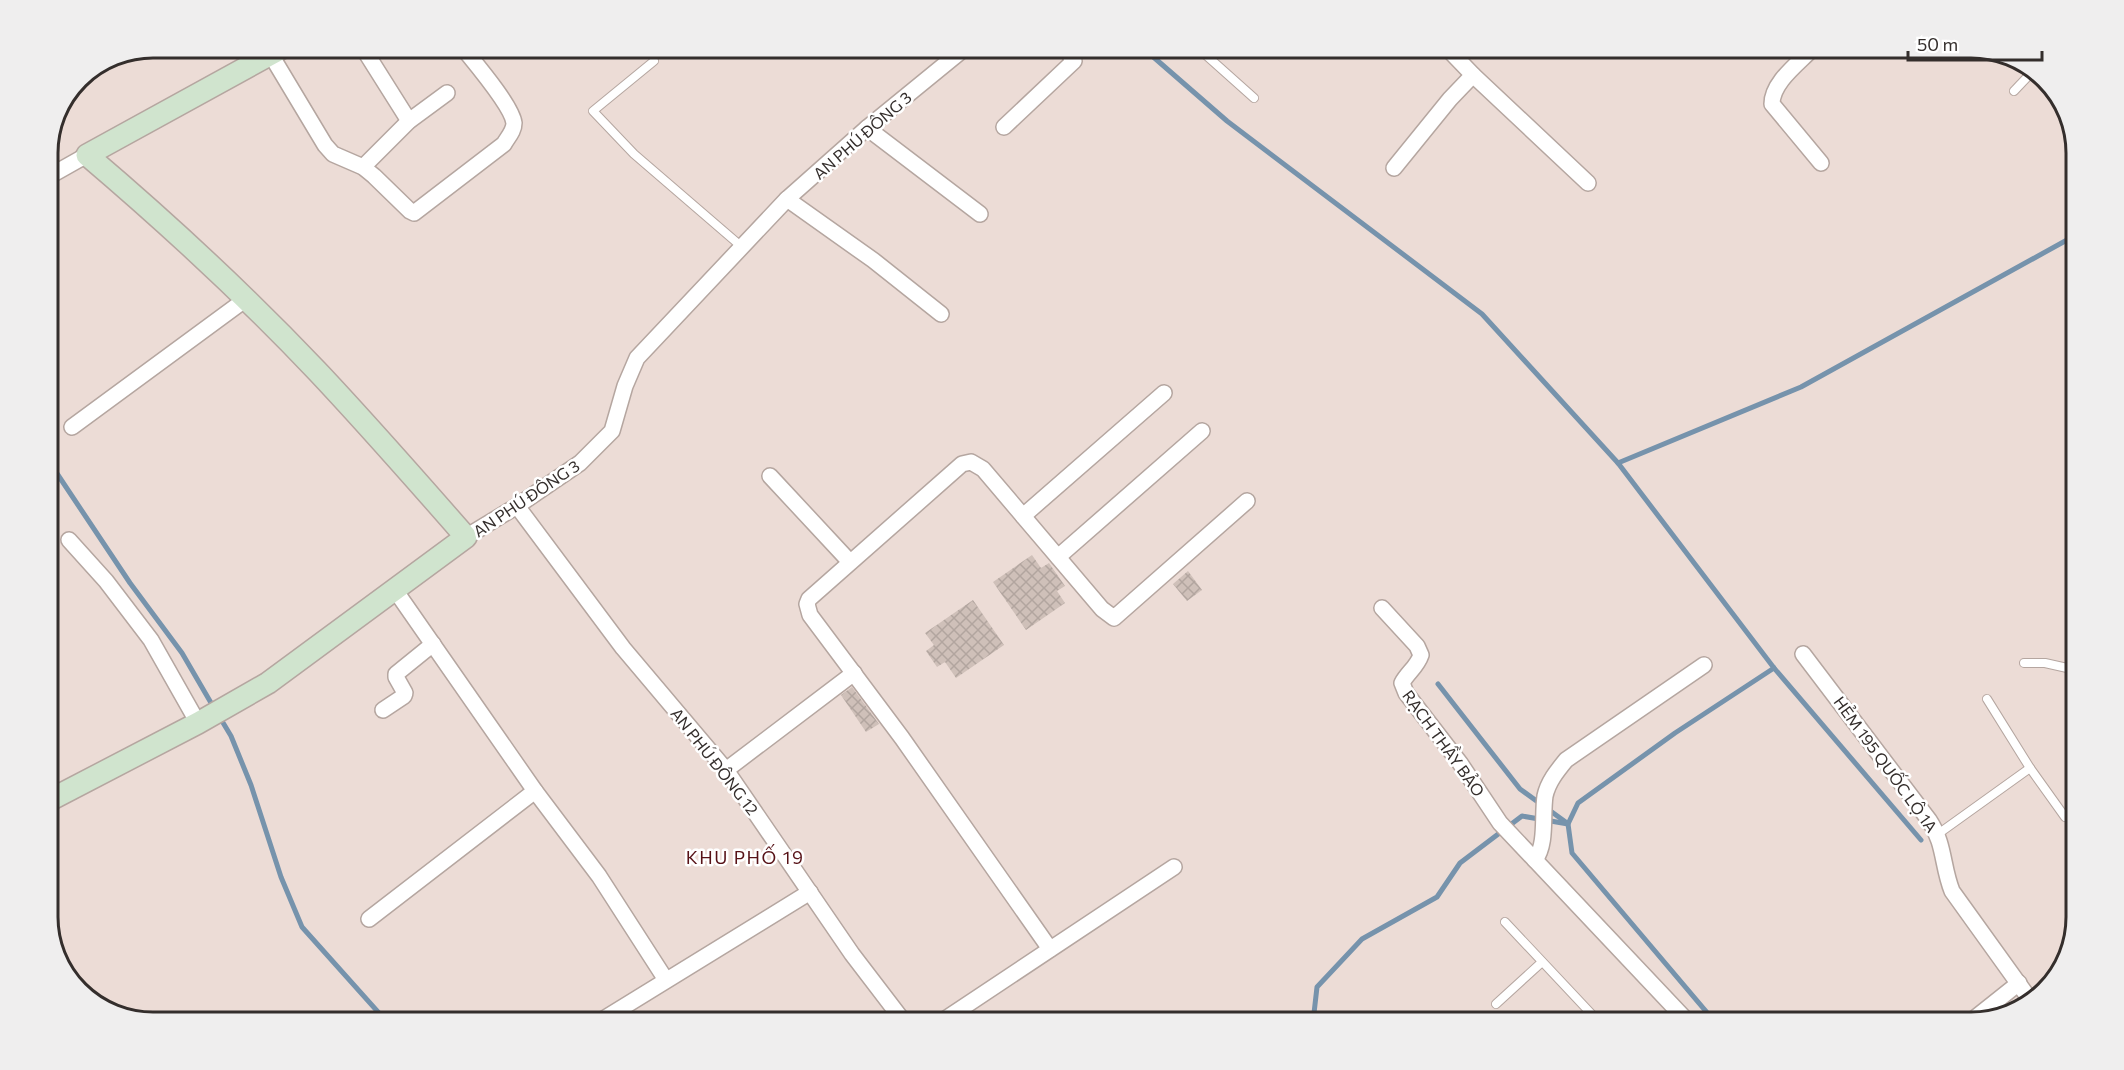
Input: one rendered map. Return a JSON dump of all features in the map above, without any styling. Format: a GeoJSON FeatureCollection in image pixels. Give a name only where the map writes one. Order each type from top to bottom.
{"type":"FeatureCollection","features":[{"type":"Feature","properties":{"kind":"street"},"geometry":{"type":"LineString","coordinates":[[59,171],[265,58]]}},
{"type":"Feature","properties":{"kind":"street"},"geometry":{"type":"LineString","coordinates":[[279,58],[325,145],[333,154],[363,167],[414,213],[504,144],[513,131],[514,122],[507,107],[470,58]]}},
{"type":"Feature","properties":{"kind":"street"},"geometry":{"type":"LineString","coordinates":[[369,58],[409,121]]}},
{"type":"Feature","properties":{"kind":"street","name":"AN PHÚ ĐÔNG 3"},"geometry":{"type":"LineString","coordinates":[[59,795],[268,683],[466,537],[580,463],[612,431],[624,386],[637,357],[787,199],[867,128],[953,58]]}},
{"type":"Feature","properties":{"kind":"street"},"geometry":{"type":"LineString","coordinates":[[1004,128],[1074,61],[1072,58]]}},
{"type":"Feature","properties":{"kind":"street"},"geometry":{"type":"LineString","coordinates":[[1457,58],[1588,183]]}},
{"type":"Feature","properties":{"kind":"street"},"geometry":{"type":"LineString","coordinates":[[1804,58],[1777,86],[1772,96],[1773,104],[1821,163]]}},
{"type":"Feature","properties":{"kind":"street"},"geometry":{"type":"LineString","coordinates":[[1394,168],[1450,99],[1473,75]]}},
{"type":"Feature","properties":{"kind":"street"},"geometry":{"type":"LineString","coordinates":[[363,167],[409,121],[447,93]]}},
{"type":"Feature","properties":{"kind":"street"},"geometry":{"type":"LineString","coordinates":[[867,128],[980,214]]}},
{"type":"Feature","properties":{"kind":"street"},"geometry":{"type":"LineString","coordinates":[[87,155],[148,206],[246,299],[317,371],[466,537]]}},
{"type":"Feature","properties":{"kind":"street"},"geometry":{"type":"LineString","coordinates":[[787,199],[873,260],[941,314]]}},
{"type":"Feature","properties":{"kind":"street"},"geometry":{"type":"LineString","coordinates":[[72,427],[246,299]]}},
{"type":"Feature","properties":{"kind":"street"},"geometry":{"type":"LineString","coordinates":[[1023,516],[1164,393]]}},
{"type":"Feature","properties":{"kind":"street"},"geometry":{"type":"LineString","coordinates":[[1058,557],[1202,431]]}},
{"type":"Feature","properties":{"kind":"street"},"geometry":{"type":"LineString","coordinates":[[1050,949],[902,738],[810,615],[808,599],[962,464],[971,462],[983,469],[1102,609],[1114,618],[1247,501]]}},
{"type":"Feature","properties":{"kind":"street"},"geometry":{"type":"LineString","coordinates":[[770,476],[850,562]]}},
{"type":"Feature","properties":{"kind":"street","name":"AN PHÚ ĐÔNG 12"},"geometry":{"type":"LineString","coordinates":[[517,506],[623,648],[726,770],[852,954],[896,1012]]}},
{"type":"Feature","properties":{"kind":"street"},"geometry":{"type":"LineString","coordinates":[[69,540],[106,581],[151,640],[202,720]]}},
{"type":"Feature","properties":{"kind":"street"},"geometry":{"type":"LineString","coordinates":[[395,590],[535,791],[599,876],[666,980]]}},
{"type":"Feature","properties":{"kind":"street","name":"RẠCH THẦY BẢO"},"geometry":{"type":"LineString","coordinates":[[1382,608],[1417,646],[1421,655],[1418,665],[1407,674],[1402,683],[1407,693],[1460,763],[1500,823],[1535,860]]}},
{"type":"Feature","properties":{"kind":"street"},"geometry":{"type":"LineString","coordinates":[[384,711],[405,693],[396,674],[433,644]]}},
{"type":"Feature","properties":{"kind":"street","name":"HẺM 195 QUỐC LỘ 1A"},"geometry":{"type":"LineString","coordinates":[[1803,654],[1938,834],[1946,878],[1952,891],[2026,993]]}},
{"type":"Feature","properties":{"kind":"street"},"geometry":{"type":"LineString","coordinates":[[1679,1012],[1535,860],[1541,849],[1545,796],[1553,776],[1566,760],[1704,665]]}},
{"type":"Feature","properties":{"kind":"street"},"geometry":{"type":"LineString","coordinates":[[726,770],[854,673]]}},
{"type":"Feature","properties":{"kind":"street"},"geometry":{"type":"LineString","coordinates":[[369,919],[535,791]]}},
{"type":"Feature","properties":{"kind":"street"},"geometry":{"type":"LineString","coordinates":[[956,1012],[1174,867]]}},
{"type":"Feature","properties":{"kind":"street"},"geometry":{"type":"LineString","coordinates":[[615,1012],[810,892]]}},
{"type":"Feature","properties":{"kind":"street"},"geometry":{"type":"LineString","coordinates":[[1984,1011],[2019,983]]}},
{"type":"Feature","properties":{"kind":"lane"},"geometry":{"type":"LineString","coordinates":[[1209,58],[1254,98]]}},
{"type":"Feature","properties":{"kind":"lane"},"geometry":{"type":"LineString","coordinates":[[654,61],[593,111],[634,154],[742,247]]}},
{"type":"Feature","properties":{"kind":"lane"},"geometry":{"type":"LineString","coordinates":[[2014,90],[2027,77]]}},
{"type":"Feature","properties":{"kind":"lane"},"geometry":{"type":"LineString","coordinates":[[2024,663],[2045,663],[2066,668]]}},
{"type":"Feature","properties":{"kind":"lane"},"geometry":{"type":"LineString","coordinates":[[1987,699],[2030,768],[2065,817]]}},
{"type":"Feature","properties":{"kind":"lane"},"geometry":{"type":"LineString","coordinates":[[1938,834],[2030,768]]}},
{"type":"Feature","properties":{"kind":"lane"},"geometry":{"type":"LineString","coordinates":[[1505,922],[1590,1012]]}},
{"type":"Feature","properties":{"kind":"lane"},"geometry":{"type":"LineString","coordinates":[[1496,1004],[1542,962]]}},
{"type":"Feature","properties":{"kind":"building"},"geometry":{"type":"Polygon","coordinates":[[[1032,555],[1041,568],[1049,563],[1065,586],[1057,591],[1065,603],[1026,630],[993,582],[1032,555]]]}},
{"type":"Feature","properties":{"kind":"building"},"geometry":{"type":"Polygon","coordinates":[[[1188,571],[1202,590],[1187,601],[1173,584],[1188,571]]]}},
{"type":"Feature","properties":{"kind":"building"},"geometry":{"type":"Polygon","coordinates":[[[973,600],[1004,645],[956,678],[945,662],[937,667],[926,651],[934,645],[925,633],[973,600]]]}},
{"type":"Feature","properties":{"kind":"building"},"geometry":{"type":"Polygon","coordinates":[[[852,687],[879,724],[866,732],[841,695],[852,687]]]}},
{"type":"Feature","properties":{"kind":"waterway"},"geometry":{"type":"LineString","coordinates":[[1155,58],[1227,121],[1482,314],[1618,463],[1774,668],[1921,840]]}},
{"type":"Feature","properties":{"kind":"waterway"},"geometry":{"type":"LineString","coordinates":[[1618,463],[1801,387],[2065,241]]}},
{"type":"Feature","properties":{"kind":"waterway"},"geometry":{"type":"LineString","coordinates":[[59,476],[130,583],[182,653],[214,708]]}},
{"type":"Feature","properties":{"kind":"waterway"},"geometry":{"type":"LineString","coordinates":[[1707,1012],[1572,853],[1568,824],[1578,803],[1675,733],[1774,668]]}},
{"type":"Feature","properties":{"kind":"waterway"},"geometry":{"type":"LineString","coordinates":[[1438,684],[1520,789],[1567,823]]}},
{"type":"Feature","properties":{"kind":"waterway"},"geometry":{"type":"LineString","coordinates":[[219,716],[231,736],[251,785],[281,877],[302,927],[378,1012]]}},
{"type":"Feature","properties":{"kind":"waterway"},"geometry":{"type":"LineString","coordinates":[[1314,1012],[1317,987],[1362,939],[1437,897],[1460,863],[1522,816],[1568,824]]}},
{"type":"Feature","properties":{"kind":"district","name":"KHU PHỐ 19"},"geometry":{"type":"Point","coordinates":[745,857]}}]}
